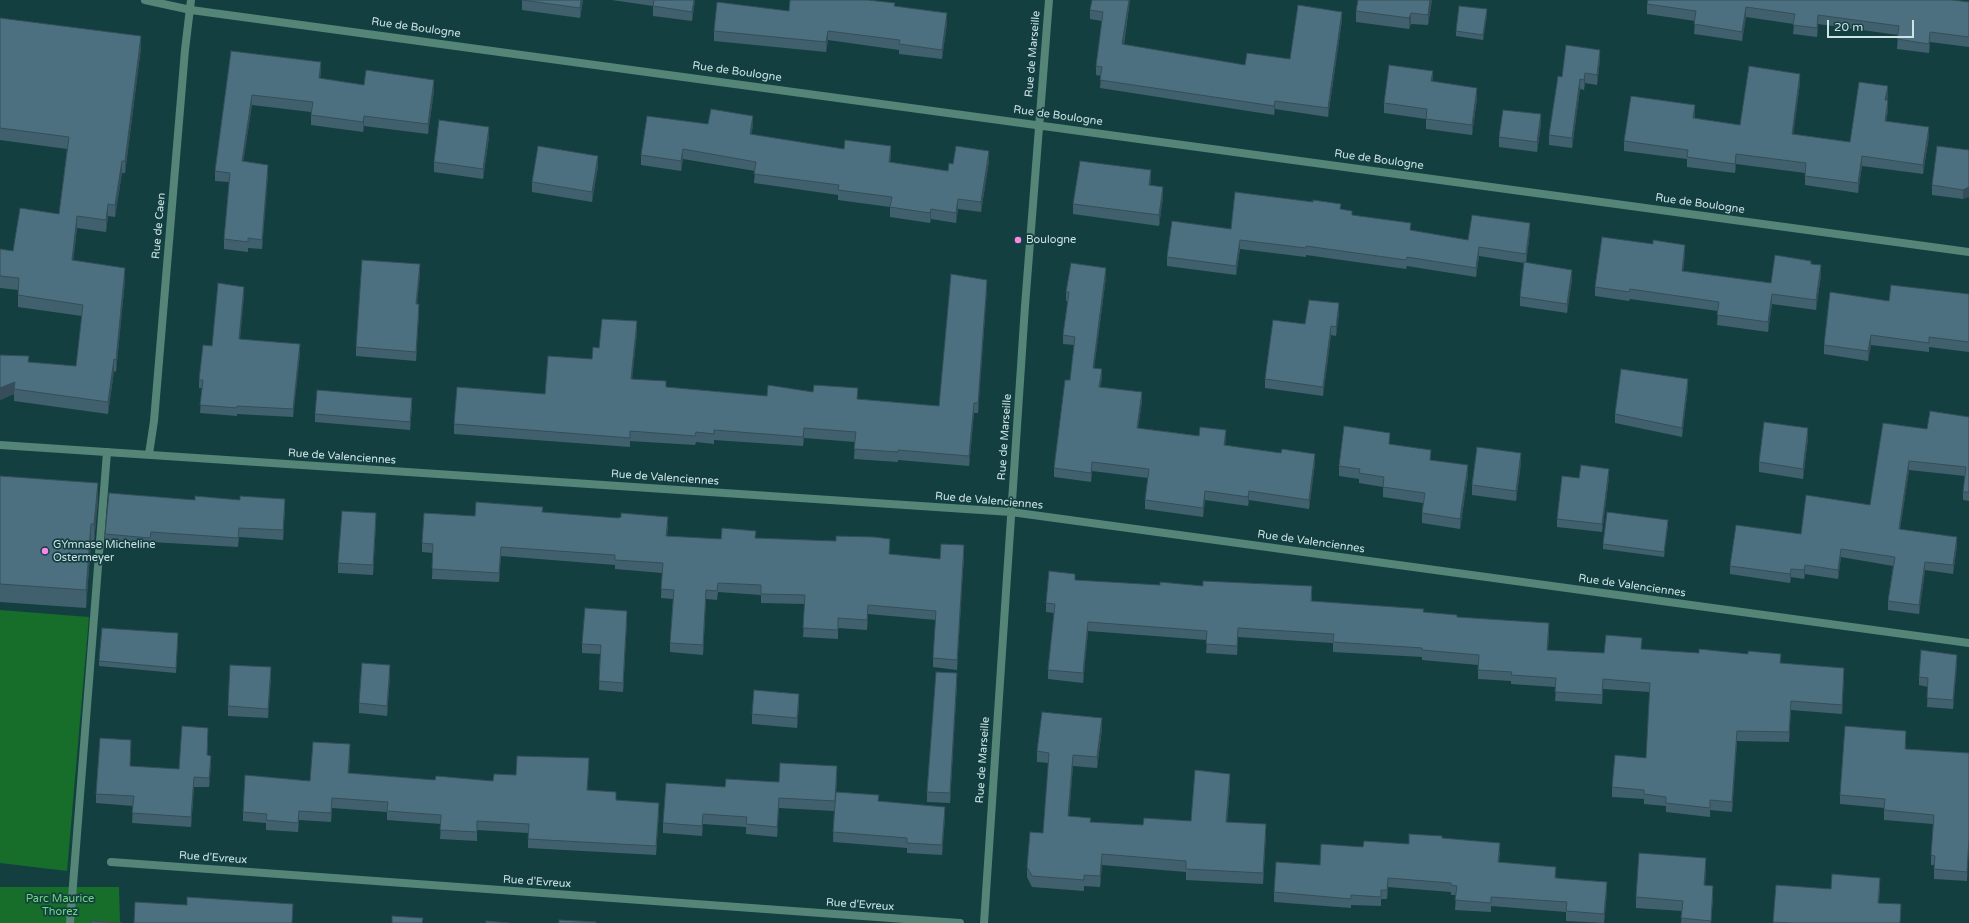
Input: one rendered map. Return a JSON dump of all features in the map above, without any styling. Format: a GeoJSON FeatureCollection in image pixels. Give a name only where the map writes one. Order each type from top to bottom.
{"type":"FeatureCollection","features":[{"type":"Feature","properties":{"kind":"street","name":"Rue de Boulogne"},"geometry":{"type":"LineString","coordinates":[[145,0],[191,10],[1038,124],[1969,252]]}},
{"type":"Feature","properties":{"kind":"street","name":"Rue de Caen"},"geometry":{"type":"LineString","coordinates":[[150,454],[185,50],[191,0]]}},
{"type":"Feature","properties":{"kind":"street","name":"Rue de Marseille"},"geometry":{"type":"LineString","coordinates":[[984,923],[1038,124],[1049,0]]}},
{"type":"Feature","properties":{"kind":"street","name":"Rue de Valenciennes"},"geometry":{"type":"LineString","coordinates":[[0,445],[1011,512],[1969,643]]}},
{"type":"Feature","properties":{"kind":"street"},"geometry":{"type":"LineString","coordinates":[[70,923],[107,452]]}},
{"type":"Feature","properties":{"kind":"street","name":"Rue d'Evreux"},"geometry":{"type":"LineString","coordinates":[[111,862],[960,923]]}},
{"type":"Feature","properties":{"kind":"green space"},"geometry":{"type":"Polygon","coordinates":[[[0,610],[89,617],[67,871],[0,863],[0,610]]]}},
{"type":"Feature","properties":{"kind":"green space","name":"Parc Maurice Thorez"},"geometry":{"type":"Polygon","coordinates":[[[0,887],[119,887],[120,923],[0,923],[0,887]]]}},
{"type":"Feature","properties":{"kind":"building"},"geometry":{"type":"Polygon","coordinates":[[[522,0],[581,0],[580,8],[522,0]]]}},
{"type":"Feature","properties":{"kind":"building"},"geometry":{"type":"Polygon","coordinates":[[[654,0],[694,0],[692,12],[653,6],[654,0]]]}},
{"type":"Feature","properties":{"kind":"building"},"geometry":{"type":"Polygon","coordinates":[[[790,0],[868,0],[895,3],[894,6],[947,13],[942,50],[899,44],[900,40],[828,31],[826,42],[714,31],[717,2],[789,11],[790,0]]]}},
{"type":"Feature","properties":{"kind":"building"},"geometry":{"type":"Polygon","coordinates":[[[1092,0],[1129,0],[1122,44],[1245,65],[1247,53],[1290,59],[1298,5],[1342,12],[1328,108],[1275,101],[1274,106],[1100,80],[1102,67],[1096,66],[1103,12],[1090,10],[1092,0]]]}},
{"type":"Feature","properties":{"kind":"building"},"geometry":{"type":"Polygon","coordinates":[[[1358,0],[1430,0],[1428,15],[1411,13],[1409,18],[1356,11],[1358,0]]]}},
{"type":"Feature","properties":{"kind":"building"},"geometry":{"type":"Polygon","coordinates":[[[1648,0],[1952,0],[1969,2],[1969,37],[1930,32],[1929,44],[1897,39],[1899,26],[1818,15],[1817,28],[1793,25],[1795,14],[1746,7],[1742,32],[1694,24],[1696,11],[1647,4],[1648,0]]]}},
{"type":"Feature","properties":{"kind":"building"},"geometry":{"type":"Polygon","coordinates":[[[1459,6],[1487,9],[1483,35],[1456,31],[1459,6]]]}},
{"type":"Feature","properties":{"kind":"building"},"geometry":{"type":"Polygon","coordinates":[[[0,18],[141,36],[125,161],[122,161],[115,205],[108,204],[106,220],[77,216],[72,260],[125,268],[116,360],[114,359],[108,402],[14,389],[15,382],[0,388],[0,355],[29,356],[28,362],[76,366],[83,305],[18,295],[19,278],[0,276],[0,249],[13,251],[20,208],[59,214],[69,137],[0,128],[0,18]]]}},
{"type":"Feature","properties":{"kind":"building"},"geometry":{"type":"Polygon","coordinates":[[[1566,45],[1600,50],[1597,75],[1585,73],[1584,80],[1580,79],[1572,138],[1549,135],[1558,76],[1562,77],[1566,45]]]}},
{"type":"Feature","properties":{"kind":"building"},"geometry":{"type":"Polygon","coordinates":[[[231,51],[321,62],[319,78],[364,85],[366,70],[434,80],[428,124],[364,116],[363,122],[311,115],[313,102],[252,95],[242,161],[268,165],[262,240],[248,238],[248,242],[224,239],[230,173],[215,171],[231,51]]]}},
{"type":"Feature","properties":{"kind":"building"},"geometry":{"type":"Polygon","coordinates":[[[1389,65],[1433,71],[1431,81],[1477,88],[1472,125],[1426,119],[1427,109],[1384,103],[1389,65]]]}},
{"type":"Feature","properties":{"kind":"building"},"geometry":{"type":"Polygon","coordinates":[[[1749,66],[1800,74],[1792,134],[1850,142],[1859,82],[1888,86],[1885,100],[1888,100],[1885,121],[1929,127],[1923,165],[1862,156],[1858,183],[1805,176],[1806,163],[1736,154],[1735,164],[1687,157],[1688,150],[1624,141],[1631,96],[1695,105],[1693,118],[1740,125],[1749,66]]]}},
{"type":"Feature","properties":{"kind":"building"},"geometry":{"type":"Polygon","coordinates":[[[711,109],[753,116],[750,134],[844,149],[845,140],[891,146],[889,162],[948,171],[949,163],[953,164],[956,146],[989,151],[981,202],[958,199],[956,213],[931,209],[930,213],[890,207],[892,197],[838,190],[839,185],[754,174],[756,162],[683,149],[681,161],[641,155],[647,116],[708,124],[711,109]]]}},
{"type":"Feature","properties":{"kind":"building"},"geometry":{"type":"Polygon","coordinates":[[[1503,110],[1541,114],[1537,142],[1499,137],[1503,110]]]}},
{"type":"Feature","properties":{"kind":"building"},"geometry":{"type":"Polygon","coordinates":[[[439,120],[489,127],[483,169],[434,162],[439,120]]]}},
{"type":"Feature","properties":{"kind":"building"},"geometry":{"type":"Polygon","coordinates":[[[538,146],[598,156],[592,192],[532,182],[538,146]]]}},
{"type":"Feature","properties":{"kind":"building"},"geometry":{"type":"Polygon","coordinates":[[[1937,146],[1969,150],[1969,187],[1963,190],[1932,185],[1937,146]]]}},
{"type":"Feature","properties":{"kind":"building"},"geometry":{"type":"Polygon","coordinates":[[[1080,161],[1151,170],[1149,185],[1163,187],[1159,215],[1073,204],[1080,161]]]}},
{"type":"Feature","properties":{"kind":"building"},"geometry":{"type":"Polygon","coordinates":[[[1235,192],[1341,204],[1340,209],[1352,211],[1352,215],[1411,223],[1410,230],[1468,240],[1472,215],[1530,223],[1526,254],[1479,247],[1476,268],[1407,257],[1406,260],[1306,246],[1306,248],[1240,240],[1236,266],[1167,257],[1172,221],[1231,229],[1235,192]]]}},
{"type":"Feature","properties":{"kind":"building"},"geometry":{"type":"Polygon","coordinates":[[[1602,237],[1653,244],[1653,240],[1685,245],[1682,271],[1771,283],[1775,255],[1811,261],[1811,264],[1821,265],[1816,300],[1772,294],[1768,322],[1717,315],[1719,302],[1630,289],[1629,292],[1595,287],[1602,237]]]}},
{"type":"Feature","properties":{"kind":"building"},"geometry":{"type":"Polygon","coordinates":[[[362,260],[420,264],[416,304],[419,304],[416,352],[356,347],[362,260]]]}},
{"type":"Feature","properties":{"kind":"building"},"geometry":{"type":"Polygon","coordinates":[[[1524,262],[1572,270],[1567,304],[1520,297],[1524,262]]]}},
{"type":"Feature","properties":{"kind":"building"},"geometry":{"type":"Polygon","coordinates":[[[1071,263],[1106,268],[1093,368],[1102,369],[1099,387],[1142,392],[1137,428],[1199,436],[1200,427],[1226,430],[1224,445],[1281,453],[1282,449],[1315,454],[1309,500],[1249,491],[1248,497],[1205,491],[1203,508],[1145,500],[1149,469],[1092,462],[1091,473],[1054,468],[1065,380],[1070,380],[1075,337],[1063,335],[1069,292],[1066,292],[1071,263]]]}},
{"type":"Feature","properties":{"kind":"building"},"geometry":{"type":"Polygon","coordinates":[[[951,274],[987,280],[978,403],[974,403],[969,456],[898,450],[898,452],[854,449],[856,432],[804,428],[803,437],[714,430],[714,434],[696,432],[695,436],[630,431],[630,438],[454,424],[457,387],[545,394],[548,356],[592,359],[593,347],[599,348],[602,319],[637,321],[631,379],[666,381],[666,387],[767,396],[768,385],[813,392],[814,385],[858,388],[857,399],[939,406],[951,274]]]}},
{"type":"Feature","properties":{"kind":"building"},"geometry":{"type":"Polygon","coordinates":[[[218,283],[244,287],[239,339],[300,344],[293,409],[237,406],[237,408],[200,405],[203,380],[199,380],[203,345],[212,346],[218,283]]]}},
{"type":"Feature","properties":{"kind":"building"},"geometry":{"type":"Polygon","coordinates":[[[1891,285],[1969,294],[1969,342],[1929,337],[1929,343],[1871,335],[1868,351],[1824,345],[1830,292],[1889,301],[1891,285]]]}},
{"type":"Feature","properties":{"kind":"building"},"geometry":{"type":"Polygon","coordinates":[[[1309,300],[1339,303],[1336,327],[1331,326],[1323,387],[1265,379],[1273,320],[1305,324],[1309,300]]]}},
{"type":"Feature","properties":{"kind":"building"},"geometry":{"type":"Polygon","coordinates":[[[1621,369],[1688,379],[1682,428],[1615,414],[1621,369]]]}},
{"type":"Feature","properties":{"kind":"building"},"geometry":{"type":"Polygon","coordinates":[[[317,390],[412,398],[410,422],[315,414],[317,390]]]}},
{"type":"Feature","properties":{"kind":"building"},"geometry":{"type":"Polygon","coordinates":[[[1930,411],[1969,417],[1969,492],[1963,492],[1966,467],[1909,461],[1899,529],[1957,537],[1953,565],[1925,562],[1919,605],[1888,601],[1895,557],[1841,549],[1838,570],[1805,565],[1804,570],[1791,569],[1790,574],[1730,566],[1736,525],[1801,534],[1806,495],[1870,505],[1883,423],[1927,429],[1930,411]]]}},
{"type":"Feature","properties":{"kind":"building"},"geometry":{"type":"Polygon","coordinates":[[[1764,422],[1808,428],[1803,469],[1759,462],[1764,422]]]}},
{"type":"Feature","properties":{"kind":"building"},"geometry":{"type":"Polygon","coordinates":[[[1344,426],[1390,433],[1389,444],[1431,450],[1430,460],[1468,465],[1460,519],[1422,513],[1425,493],[1383,487],[1384,477],[1359,473],[1360,469],[1339,466],[1344,426]]]}},
{"type":"Feature","properties":{"kind":"building"},"geometry":{"type":"Polygon","coordinates":[[[1477,447],[1521,453],[1516,491],[1472,485],[1477,447]]]}},
{"type":"Feature","properties":{"kind":"building"},"geometry":{"type":"Polygon","coordinates":[[[1581,465],[1609,469],[1602,524],[1557,519],[1562,476],[1579,478],[1581,465]]]}},
{"type":"Feature","properties":{"kind":"building","name":"GYmnase Micheline Ostermeyer"},"geometry":{"type":"Polygon","coordinates":[[[0,476],[98,483],[94,524],[91,524],[86,590],[0,584],[0,476]]]}},
{"type":"Feature","properties":{"kind":"building"},"geometry":{"type":"Polygon","coordinates":[[[109,493],[195,500],[195,496],[240,500],[240,496],[285,499],[283,530],[239,528],[238,538],[151,532],[150,538],[105,534],[109,493]]]}},
{"type":"Feature","properties":{"kind":"building"},"geometry":{"type":"Polygon","coordinates":[[[476,502],[543,507],[542,512],[618,518],[621,517],[621,513],[668,517],[666,536],[721,539],[722,528],[756,531],[755,538],[836,541],[836,536],[874,537],[890,539],[889,554],[940,559],[941,544],[964,545],[957,660],[933,658],[936,611],[868,605],[867,620],[838,618],[838,630],[803,628],[805,595],[761,594],[761,585],[718,583],[717,591],[706,590],[703,645],[670,643],[674,590],[661,589],[663,563],[615,560],[615,555],[501,547],[499,573],[432,569],[433,544],[422,543],[424,513],[475,516],[476,502]]]}},
{"type":"Feature","properties":{"kind":"building"},"geometry":{"type":"Polygon","coordinates":[[[342,511],[376,513],[373,565],[338,563],[342,511]]]}},
{"type":"Feature","properties":{"kind":"building"},"geometry":{"type":"Polygon","coordinates":[[[1607,512],[1668,520],[1664,552],[1603,544],[1607,512]]]}},
{"type":"Feature","properties":{"kind":"building"},"geometry":{"type":"Polygon","coordinates":[[[1049,571],[1075,574],[1075,580],[1160,585],[1160,582],[1203,586],[1203,581],[1312,586],[1311,601],[1424,609],[1423,612],[1457,615],[1457,617],[1549,623],[1547,650],[1604,653],[1606,635],[1642,638],[1641,649],[1699,653],[1699,649],[1748,654],[1748,651],[1781,654],[1780,663],[1844,668],[1842,705],[1791,701],[1789,732],[1737,731],[1732,802],[1710,800],[1710,808],[1666,803],[1666,797],[1644,794],[1644,790],[1612,787],[1615,755],[1646,758],[1650,683],[1603,679],[1602,695],[1555,692],[1556,678],[1511,675],[1512,672],[1478,670],[1479,655],[1422,650],[1422,648],[1333,642],[1334,634],[1238,628],[1237,646],[1206,644],[1207,631],[1088,622],[1083,673],[1048,670],[1055,604],[1046,603],[1049,571]]]}},
{"type":"Feature","properties":{"kind":"building"},"geometry":{"type":"Polygon","coordinates":[[[585,608],[627,611],[623,683],[599,681],[601,645],[582,644],[585,608]]]}},
{"type":"Feature","properties":{"kind":"building"},"geometry":{"type":"Polygon","coordinates":[[[102,628],[178,633],[176,668],[99,661],[102,628]]]}},
{"type":"Feature","properties":{"kind":"building"},"geometry":{"type":"Polygon","coordinates":[[[1921,650],[1957,655],[1953,700],[1927,698],[1928,678],[1919,677],[1921,650]]]}},
{"type":"Feature","properties":{"kind":"building"},"geometry":{"type":"Polygon","coordinates":[[[362,663],[390,665],[387,706],[359,703],[362,663]]]}},
{"type":"Feature","properties":{"kind":"building"},"geometry":{"type":"Polygon","coordinates":[[[230,665],[271,667],[268,709],[228,706],[230,665]]]}},
{"type":"Feature","properties":{"kind":"building"},"geometry":{"type":"Polygon","coordinates":[[[936,672],[957,673],[950,793],[927,792],[936,672]]]}},
{"type":"Feature","properties":{"kind":"building"},"geometry":{"type":"Polygon","coordinates":[[[754,690],[799,694],[797,718],[752,714],[754,690]]]}},
{"type":"Feature","properties":{"kind":"building"},"geometry":{"type":"Polygon","coordinates":[[[1042,712],[1102,718],[1097,757],[1073,755],[1068,816],[1091,818],[1090,822],[1143,825],[1144,818],[1191,821],[1195,770],[1230,774],[1226,822],[1266,824],[1263,873],[1186,869],[1186,861],[1102,854],[1100,876],[1084,875],[1084,880],[1032,876],[1027,867],[1030,832],[1043,833],[1049,753],[1037,751],[1042,712]]]}},
{"type":"Feature","properties":{"kind":"building"},"geometry":{"type":"Polygon","coordinates":[[[182,726],[208,728],[207,755],[211,756],[209,778],[194,777],[191,817],[132,813],[134,796],[96,794],[100,738],[131,740],[130,766],[179,769],[182,726]]]}},
{"type":"Feature","properties":{"kind":"building"},"geometry":{"type":"Polygon","coordinates":[[[1845,726],[1906,731],[1905,749],[1969,753],[1969,838],[1967,872],[1934,869],[1935,856],[1931,855],[1934,815],[1884,810],[1885,799],[1840,795],[1845,726]]]}},
{"type":"Feature","properties":{"kind":"building"},"geometry":{"type":"Polygon","coordinates":[[[313,742],[350,744],[348,773],[435,780],[436,776],[493,781],[494,774],[516,775],[517,756],[589,758],[587,790],[616,792],[616,800],[659,803],[656,846],[528,839],[529,824],[477,821],[477,832],[440,830],[441,815],[387,811],[388,802],[332,798],[331,813],[299,811],[298,823],[266,820],[267,814],[243,812],[245,775],[310,781],[313,742]]]}},
{"type":"Feature","properties":{"kind":"building"},"geometry":{"type":"Polygon","coordinates":[[[780,763],[837,766],[835,801],[779,798],[777,827],[746,824],[747,817],[703,814],[702,826],[663,823],[666,783],[725,787],[726,779],[779,782],[780,763]]]}},
{"type":"Feature","properties":{"kind":"building"},"geometry":{"type":"Polygon","coordinates":[[[836,792],[879,795],[878,801],[945,807],[942,845],[907,843],[907,838],[833,832],[836,792]]]}},
{"type":"Feature","properties":{"kind":"building"},"geometry":{"type":"Polygon","coordinates":[[[1409,834],[1442,836],[1442,838],[1500,843],[1498,862],[1556,867],[1555,878],[1607,882],[1604,914],[1566,911],[1567,902],[1491,897],[1491,903],[1455,900],[1457,886],[1451,885],[1451,883],[1388,878],[1387,890],[1381,890],[1381,897],[1351,895],[1351,899],[1274,892],[1276,862],[1320,865],[1321,844],[1363,847],[1364,841],[1409,844],[1409,834]]]}},
{"type":"Feature","properties":{"kind":"building"},"geometry":{"type":"Polygon","coordinates":[[[1639,853],[1706,858],[1704,885],[1713,886],[1711,921],[1681,918],[1683,901],[1636,897],[1639,853]]]}},
{"type":"Feature","properties":{"kind":"building"},"geometry":{"type":"Polygon","coordinates":[[[1832,874],[1880,878],[1878,903],[1901,904],[1900,923],[1773,922],[1776,885],[1831,889],[1832,874]]]}},
{"type":"Feature","properties":{"kind":"building"},"geometry":{"type":"Polygon","coordinates":[[[187,897],[293,904],[292,923],[134,923],[135,902],[187,905],[187,897]]]}},
{"type":"Feature","properties":{"kind":"building"},"geometry":{"type":"Polygon","coordinates":[[[392,916],[423,918],[422,923],[392,923],[392,916]]]}},
{"type":"Feature","properties":{"kind":"building"},"geometry":{"type":"Polygon","coordinates":[[[559,920],[596,922],[596,923],[559,923],[559,920]]]}},
{"type":"Feature","properties":{"kind":"building"},"geometry":{"type":"Polygon","coordinates":[[[91,921],[122,923],[91,923],[91,921]]]}},
{"type":"Feature","properties":{"kind":"building"},"geometry":{"type":"Polygon","coordinates":[[[486,921],[509,923],[486,923],[486,921]]]}},
{"type":"Feature","properties":{"kind":"place","name":"Boulogne"},"geometry":{"type":"Point","coordinates":[1018,240]}},
{"type":"Feature","properties":{"kind":"place","name":"GYmnase Micheline Ostermeyer"},"geometry":{"type":"Point","coordinates":[45,551]}}]}
